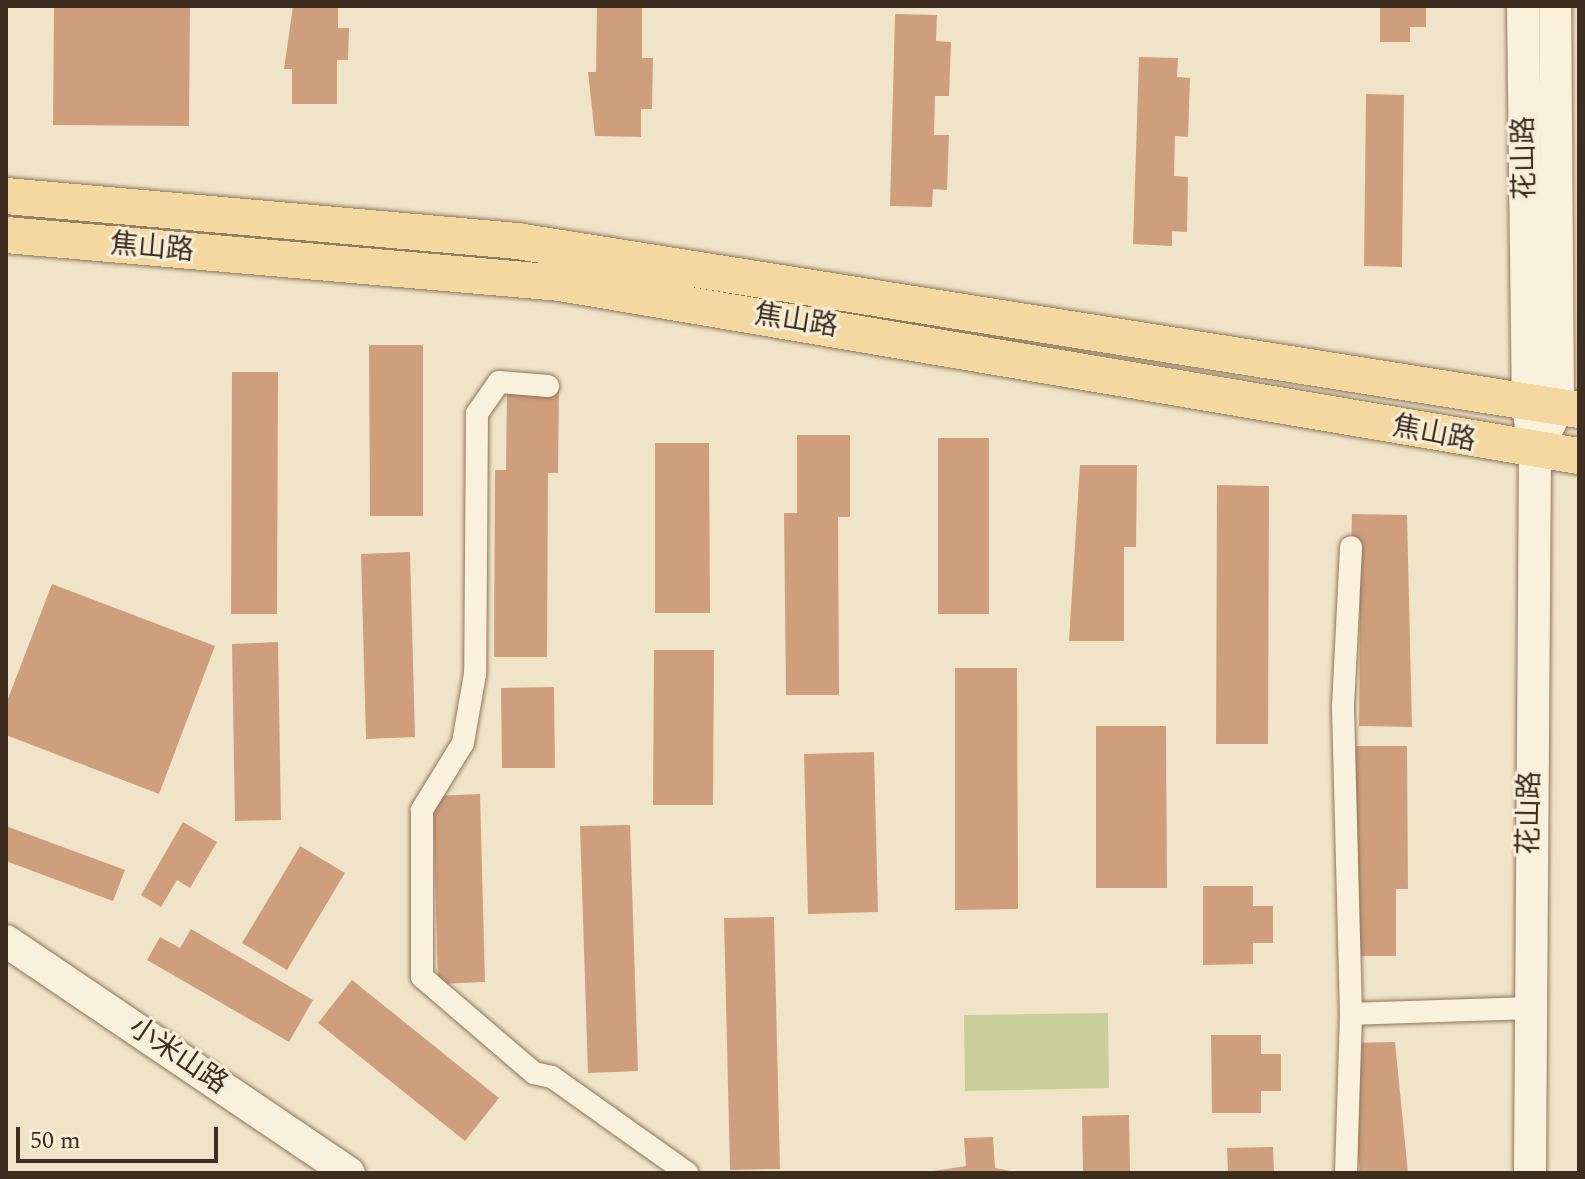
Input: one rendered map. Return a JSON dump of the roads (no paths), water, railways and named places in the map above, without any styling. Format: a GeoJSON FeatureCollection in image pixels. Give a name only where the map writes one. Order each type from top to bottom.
{"type":"FeatureCollection","features":[{"type":"Feature","properties":{"kind":"main road","name":"花山路"},"geometry":{"type":"LineString","coordinates":[[1523,6],[1555,409]]}},
{"type":"Feature","properties":{"kind":"main road","name":"花山路"},"geometry":{"type":"LineString","coordinates":[[1530,1173],[1528,1008],[1535,453],[1555,409],[1555,6]]}},
{"type":"Feature","properties":{"kind":"main road","name":"焦山路"},"geometry":{"type":"LineString","coordinates":[[6,196],[517,241],[1008,316],[1555,409]]}},
{"type":"Feature","properties":{"kind":"main road","name":"焦山路"},"geometry":{"type":"LineString","coordinates":[[6,235],[560,283],[1063,363],[1535,453],[1579,456]]}},
{"type":"Feature","properties":{"kind":"main road","name":"小米山路"},"geometry":{"type":"LineString","coordinates":[[6,941],[349,1173]]}},
{"type":"Feature","properties":{"kind":"street"},"geometry":{"type":"LineString","coordinates":[[548,386],[499,382],[477,413],[475,674],[463,743],[422,810],[422,977],[534,1073],[552,1077],[687,1173]]}},
{"type":"Feature","properties":{"kind":"street"},"geometry":{"type":"LineString","coordinates":[[1346,1173],[1351,1014],[1343,706],[1351,547]]}},
{"type":"Feature","properties":{"kind":"street"},"geometry":{"type":"LineString","coordinates":[[1351,1014],[1528,1008]]}}]}
